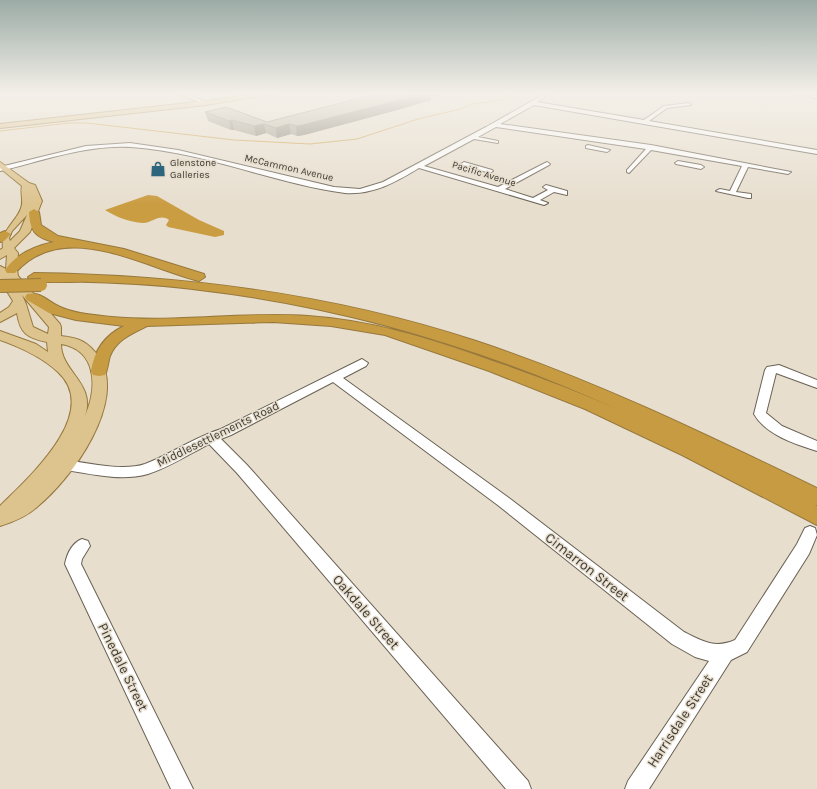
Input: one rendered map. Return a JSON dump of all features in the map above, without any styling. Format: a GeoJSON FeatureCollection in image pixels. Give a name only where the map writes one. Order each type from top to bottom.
{"type":"FeatureCollection","features":[{"type":"Feature","properties":{"kind":"highway"},"geometry":{"type":"LineString","coordinates":[[34,212],[35,226],[45,235],[57,240],[120,251],[187,274],[261,293],[332,306],[388,320],[506,356],[628,406],[817,497]]}},
{"type":"Feature","properties":{"kind":"highway"},"geometry":{"type":"LineString","coordinates":[[6,269],[25,257],[44,249],[64,244],[92,245]]}},
{"type":"Feature","properties":{"kind":"highway"},"geometry":{"type":"LineString","coordinates":[[0,278],[31,290],[49,308],[78,316],[119,321],[148,322],[271,318],[326,322],[385,331]]}},
{"type":"Feature","properties":{"kind":"highway"},"geometry":{"type":"LineString","coordinates":[[31,290],[149,281],[261,293]]}},
{"type":"Feature","properties":{"kind":"highway"},"geometry":{"type":"LineString","coordinates":[[0,286],[31,290],[144,290],[256,302],[339,319],[385,331],[444,349],[559,391],[666,440],[817,516]]}},
{"type":"Feature","properties":{"kind":"highway"},"geometry":{"type":"LineString","coordinates":[[99,371],[101,356],[118,336],[129,328],[148,322]]}},
{"type":"Feature","properties":{"kind":"main road"},"geometry":{"type":"LineString","coordinates":[[2,167],[26,185],[32,187],[37,196],[34,212],[25,232],[4,240]]}},
{"type":"Feature","properties":{"kind":"main road"},"geometry":{"type":"LineString","coordinates":[[0,256],[4,240],[26,209],[27,198],[24,190],[26,185]]}},
{"type":"Feature","properties":{"kind":"main road"},"geometry":{"type":"LineString","coordinates":[[4,240],[13,253],[6,269],[31,290],[38,309],[53,323],[55,327],[54,339],[56,356],[74,382],[79,396],[80,404],[73,430],[59,464]]}},
{"type":"Feature","properties":{"kind":"main road"},"geometry":{"type":"LineString","coordinates":[[0,318],[13,310],[31,290]]}},
{"type":"Feature","properties":{"kind":"main road"},"geometry":{"type":"LineString","coordinates":[[0,519],[31,502],[59,464],[81,443],[95,411],[101,384],[99,371],[86,349],[70,341],[54,339],[28,330],[25,325],[31,290]]}},
{"type":"Feature","properties":{"kind":"main road"},"geometry":{"type":"LineString","coordinates":[[0,335],[31,347],[65,371]]}},
{"type":"Feature","properties":{"kind":"street","name":"McCammon Avenue"},"geometry":{"type":"LineString","coordinates":[[2,167],[86,148],[130,145],[178,152],[329,188],[356,191],[378,187],[486,130]]}},
{"type":"Feature","properties":{"kind":"street"},"geometry":{"type":"LineString","coordinates":[[518,130],[557,138],[604,140],[746,164],[775,173],[788,172]]}},
{"type":"Feature","properties":{"kind":"street"},"geometry":{"type":"LineString","coordinates":[[690,130],[817,152]]}},
{"type":"Feature","properties":{"kind":"street"},"geometry":{"type":"LineString","coordinates":[[472,137],[496,142]]}},
{"type":"Feature","properties":{"kind":"street"},"geometry":{"type":"LineString","coordinates":[[488,146],[502,138]]}},
{"type":"Feature","properties":{"kind":"street"},"geometry":{"type":"LineString","coordinates":[[598,148],[604,140]]}},
{"type":"Feature","properties":{"kind":"street"},"geometry":{"type":"LineString","coordinates":[[588,147],[607,150]]}},
{"type":"Feature","properties":{"kind":"street"},"geometry":{"type":"LineString","coordinates":[[629,171],[651,148]]}},
{"type":"Feature","properties":{"kind":"street"},"geometry":{"type":"LineString","coordinates":[[690,165],[695,155]]}},
{"type":"Feature","properties":{"kind":"street"},"geometry":{"type":"LineString","coordinates":[[500,190],[550,165],[536,161]]}},
{"type":"Feature","properties":{"kind":"street"},"geometry":{"type":"LineString","coordinates":[[678,163],[701,167]]}},
{"type":"Feature","properties":{"kind":"street"},"geometry":{"type":"LineString","coordinates":[[464,164],[490,171]]}},
{"type":"Feature","properties":{"kind":"street"},"geometry":{"type":"LineString","coordinates":[[732,193],[746,164]]}},
{"type":"Feature","properties":{"kind":"street","name":"Pacific Avenue"},"geometry":{"type":"LineString","coordinates":[[418,166],[460,177],[544,203]]}},
{"type":"Feature","properties":{"kind":"street"},"geometry":{"type":"LineString","coordinates":[[460,177],[478,168]]}},
{"type":"Feature","properties":{"kind":"street"},"geometry":{"type":"LineString","coordinates":[[622,169],[638,173]]}},
{"type":"Feature","properties":{"kind":"street"},"geometry":{"type":"LineString","coordinates":[[534,200],[549,188],[564,193]]}},
{"type":"Feature","properties":{"kind":"street"},"geometry":{"type":"LineString","coordinates":[[720,191],[748,196]]}},
{"type":"Feature","properties":{"kind":"street","name":"Middlesettlements Road"},"geometry":{"type":"LineString","coordinates":[[59,464],[136,472],[147,469],[212,437],[226,432],[362,363]]}},
{"type":"Feature","properties":{"kind":"street"},"geometry":{"type":"LineString","coordinates":[[817,384],[779,369],[771,370],[760,414],[764,421],[772,426],[817,446]]}},
{"type":"Feature","properties":{"kind":"street","name":"Cimarron Street"},"geometry":{"type":"LineString","coordinates":[[334,377],[504,502],[678,638],[701,651],[725,654]]}},
{"type":"Feature","properties":{"kind":"street","name":"Oakdale Street"},"geometry":{"type":"LineString","coordinates":[[212,437],[242,469],[520,789]]}},
{"type":"Feature","properties":{"kind":"street"},"geometry":{"type":"LineString","coordinates":[[725,654],[741,646],[802,549],[810,533]]}},
{"type":"Feature","properties":{"kind":"street","name":"Pinedale Street"},"geometry":{"type":"LineString","coordinates":[[82,546],[74,557],[73,564],[182,789]]}},
{"type":"Feature","properties":{"kind":"street","name":"Harrisdale Street"},"geometry":{"type":"LineString","coordinates":[[636,789],[725,654]]}},
{"type":"Feature","properties":{"kind":"shaded area"},"geometry":{"type":"Polygon","coordinates":[[[148,195],[157,196],[199,220],[224,231],[224,235],[215,237],[168,227],[166,225],[169,220],[166,218],[159,218],[146,223],[133,222],[118,217],[105,210],[148,195]]]}},
{"type":"Feature","properties":{"kind":"waterway"},"geometry":{"type":"LineString","coordinates":[[0,131],[10,130]]}},
{"type":"Feature","properties":{"kind":"waterway"},"geometry":{"type":"LineString","coordinates":[[146,130],[234,140],[310,144],[357,139],[385,130]]}},
{"type":"Feature","properties":{"kind":"place","name":"Glenstone Galleries"},"geometry":{"type":"Point","coordinates":[158,169]}}]}
